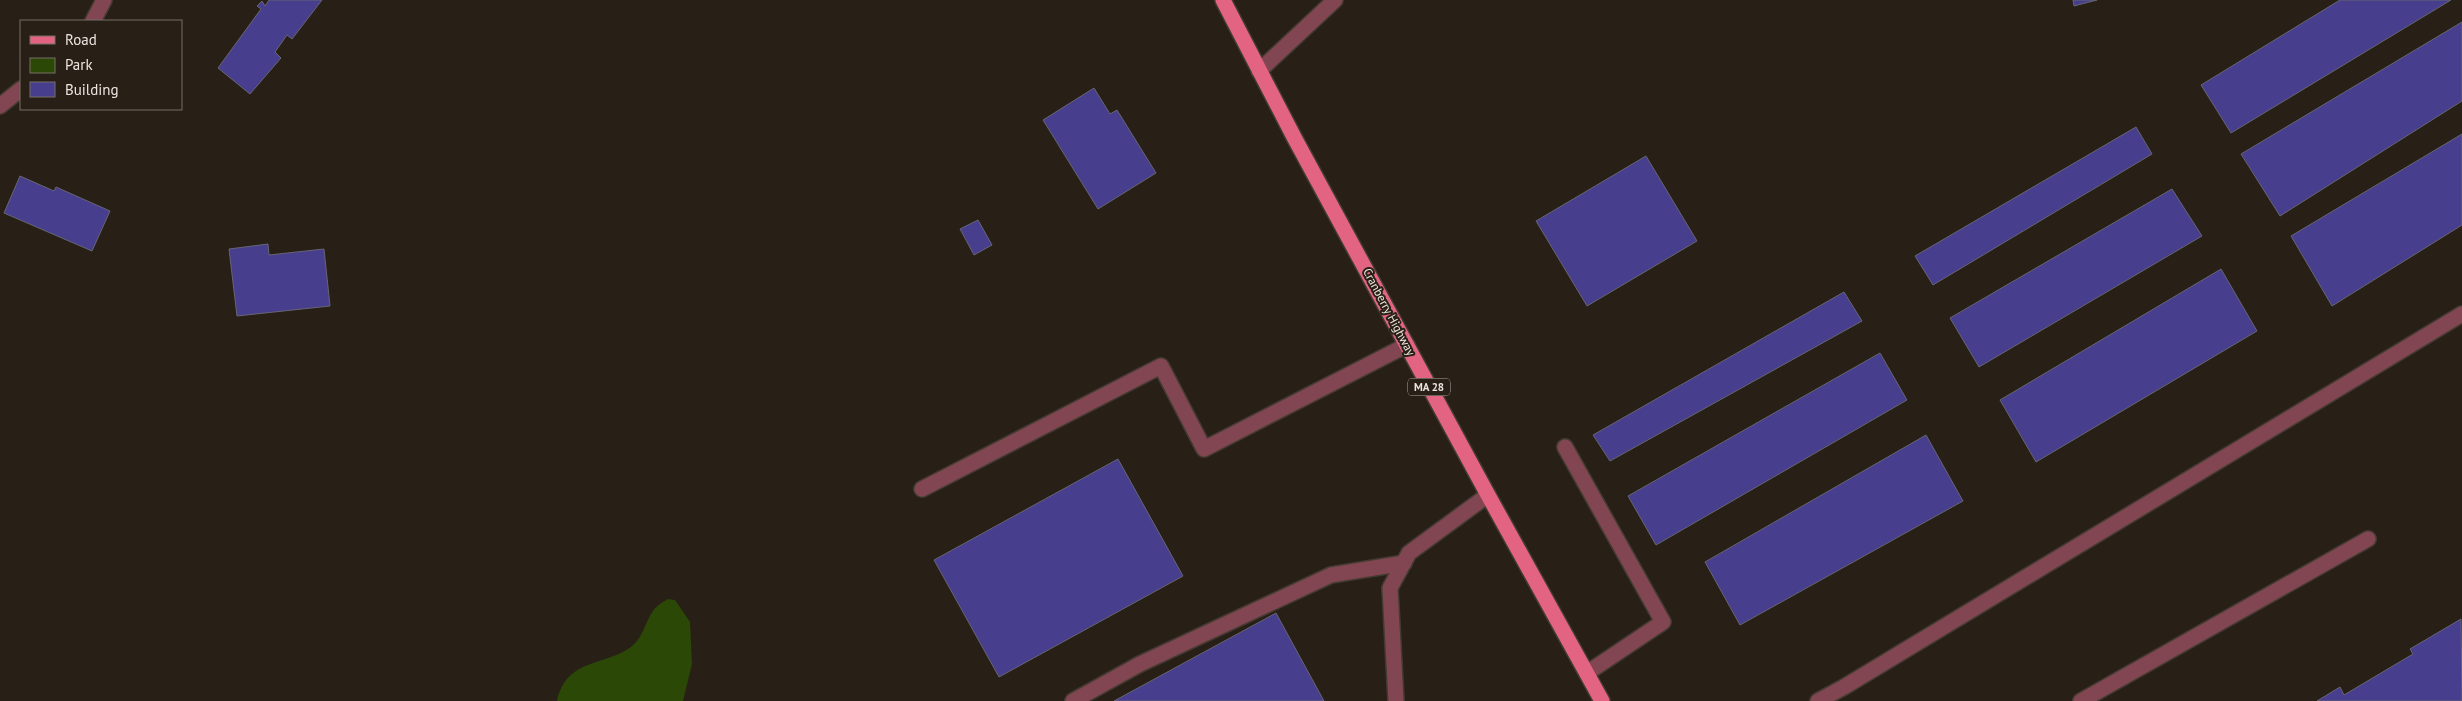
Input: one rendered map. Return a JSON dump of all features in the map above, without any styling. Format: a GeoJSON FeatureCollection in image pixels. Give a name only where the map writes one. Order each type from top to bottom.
{"type":"FeatureCollection","features":[{"type":"Feature","properties":{"kind":"main road","name":"Cranberry Highway"},"geometry":{"type":"LineString","coordinates":[[1222,0],[1488,495],[1602,701]]}},
{"type":"Feature","properties":{"kind":"street"},"geometry":{"type":"LineString","coordinates":[[94,20],[104,0]]}},
{"type":"Feature","properties":{"kind":"street"},"geometry":{"type":"LineString","coordinates":[[1259,70],[1335,0]]}},
{"type":"Feature","properties":{"kind":"street"},"geometry":{"type":"LineString","coordinates":[[0,106],[20,90]]}},
{"type":"Feature","properties":{"kind":"street"},"geometry":{"type":"LineString","coordinates":[[1818,701],[1853,682],[2174,490],[2462,314]]}},
{"type":"Feature","properties":{"kind":"street"},"geometry":{"type":"LineString","coordinates":[[922,489],[1161,366],[1204,449],[1407,345]]}},
{"type":"Feature","properties":{"kind":"street"},"geometry":{"type":"LineString","coordinates":[[1564,447],[1663,622],[1587,673]]}},
{"type":"Feature","properties":{"kind":"street"},"geometry":{"type":"LineString","coordinates":[[1396,701],[1390,588],[1409,553],[1488,495]]}},
{"type":"Feature","properties":{"kind":"street"},"geometry":{"type":"LineString","coordinates":[[2081,701],[2368,539]]}},
{"type":"Feature","properties":{"kind":"street"},"geometry":{"type":"LineString","coordinates":[[1073,701],[1140,664],[1331,575],[1404,563]]}},
{"type":"Feature","properties":{"kind":"green space"},"geometry":{"type":"Polygon","coordinates":[[[668,599],[675,600],[690,622],[692,664],[683,701],[557,701],[568,678],[576,671],[618,654],[633,645],[640,636],[654,609],[668,599]]]}},
{"type":"Feature","properties":{"kind":"building"},"geometry":{"type":"Polygon","coordinates":[[[269,0],[322,0],[292,39],[287,35],[275,52],[281,58],[250,94],[218,68],[261,9],[257,6],[262,1],[265,6],[269,0]]]}},
{"type":"Feature","properties":{"kind":"building"},"geometry":{"type":"Polygon","coordinates":[[[2073,0],[2097,0],[2074,6],[2073,0]]]}},
{"type":"Feature","properties":{"kind":"building"},"geometry":{"type":"Polygon","coordinates":[[[2340,0],[2451,0],[2231,133],[2201,85],[2340,0]]]}},
{"type":"Feature","properties":{"kind":"building"},"geometry":{"type":"Polygon","coordinates":[[[2462,22],[2462,101],[2280,216],[2241,154],[2462,22]]]}},
{"type":"Feature","properties":{"kind":"building"},"geometry":{"type":"Polygon","coordinates":[[[1094,88],[1110,114],[1117,110],[1156,173],[1098,209],[1043,120],[1094,88]]]}},
{"type":"Feature","properties":{"kind":"building"},"geometry":{"type":"Polygon","coordinates":[[[2136,127],[2152,154],[1933,285],[1915,256],[2136,127]]]}},
{"type":"Feature","properties":{"kind":"building"},"geometry":{"type":"Polygon","coordinates":[[[2462,134],[2462,225],[2332,306],[2291,236],[2462,134]]]}},
{"type":"Feature","properties":{"kind":"building"},"geometry":{"type":"Polygon","coordinates":[[[1646,156],[1697,241],[1587,306],[1536,221],[1646,156]]]}},
{"type":"Feature","properties":{"kind":"building"},"geometry":{"type":"Polygon","coordinates":[[[20,176],[54,191],[56,187],[110,211],[92,251],[4,213],[20,176]]]}},
{"type":"Feature","properties":{"kind":"building"},"geometry":{"type":"Polygon","coordinates":[[[2172,189],[2202,236],[1979,367],[1950,318],[2172,189]]]}},
{"type":"Feature","properties":{"kind":"building"},"geometry":{"type":"Polygon","coordinates":[[[978,220],[992,245],[974,255],[960,229],[978,220]]]}},
{"type":"Feature","properties":{"kind":"building"},"geometry":{"type":"Polygon","coordinates":[[[268,244],[269,255],[324,249],[330,306],[237,316],[229,249],[268,244]]]}},
{"type":"Feature","properties":{"kind":"building"},"geometry":{"type":"Polygon","coordinates":[[[2221,269],[2257,331],[2036,462],[2000,400],[2221,269]]]}},
{"type":"Feature","properties":{"kind":"building"},"geometry":{"type":"Polygon","coordinates":[[[1844,292],[1862,321],[1610,461],[1593,435],[1844,292]]]}},
{"type":"Feature","properties":{"kind":"building"},"geometry":{"type":"Polygon","coordinates":[[[1880,353],[1907,400],[1656,545],[1628,496],[1880,353]]]}},
{"type":"Feature","properties":{"kind":"building"},"geometry":{"type":"Polygon","coordinates":[[[1926,435],[1963,501],[1740,625],[1705,562],[1926,435]]]}},
{"type":"Feature","properties":{"kind":"building"},"geometry":{"type":"Polygon","coordinates":[[[1118,459],[1183,576],[999,677],[934,560],[1118,459]]]}},
{"type":"Feature","properties":{"kind":"building"},"geometry":{"type":"Polygon","coordinates":[[[1276,613],[1324,701],[1114,701],[1276,613]]]}},
{"type":"Feature","properties":{"kind":"building"},"geometry":{"type":"Polygon","coordinates":[[[2461,619],[2462,701],[2317,701],[2340,687],[2344,695],[2413,654],[2410,649],[2461,619]]]}}]}
